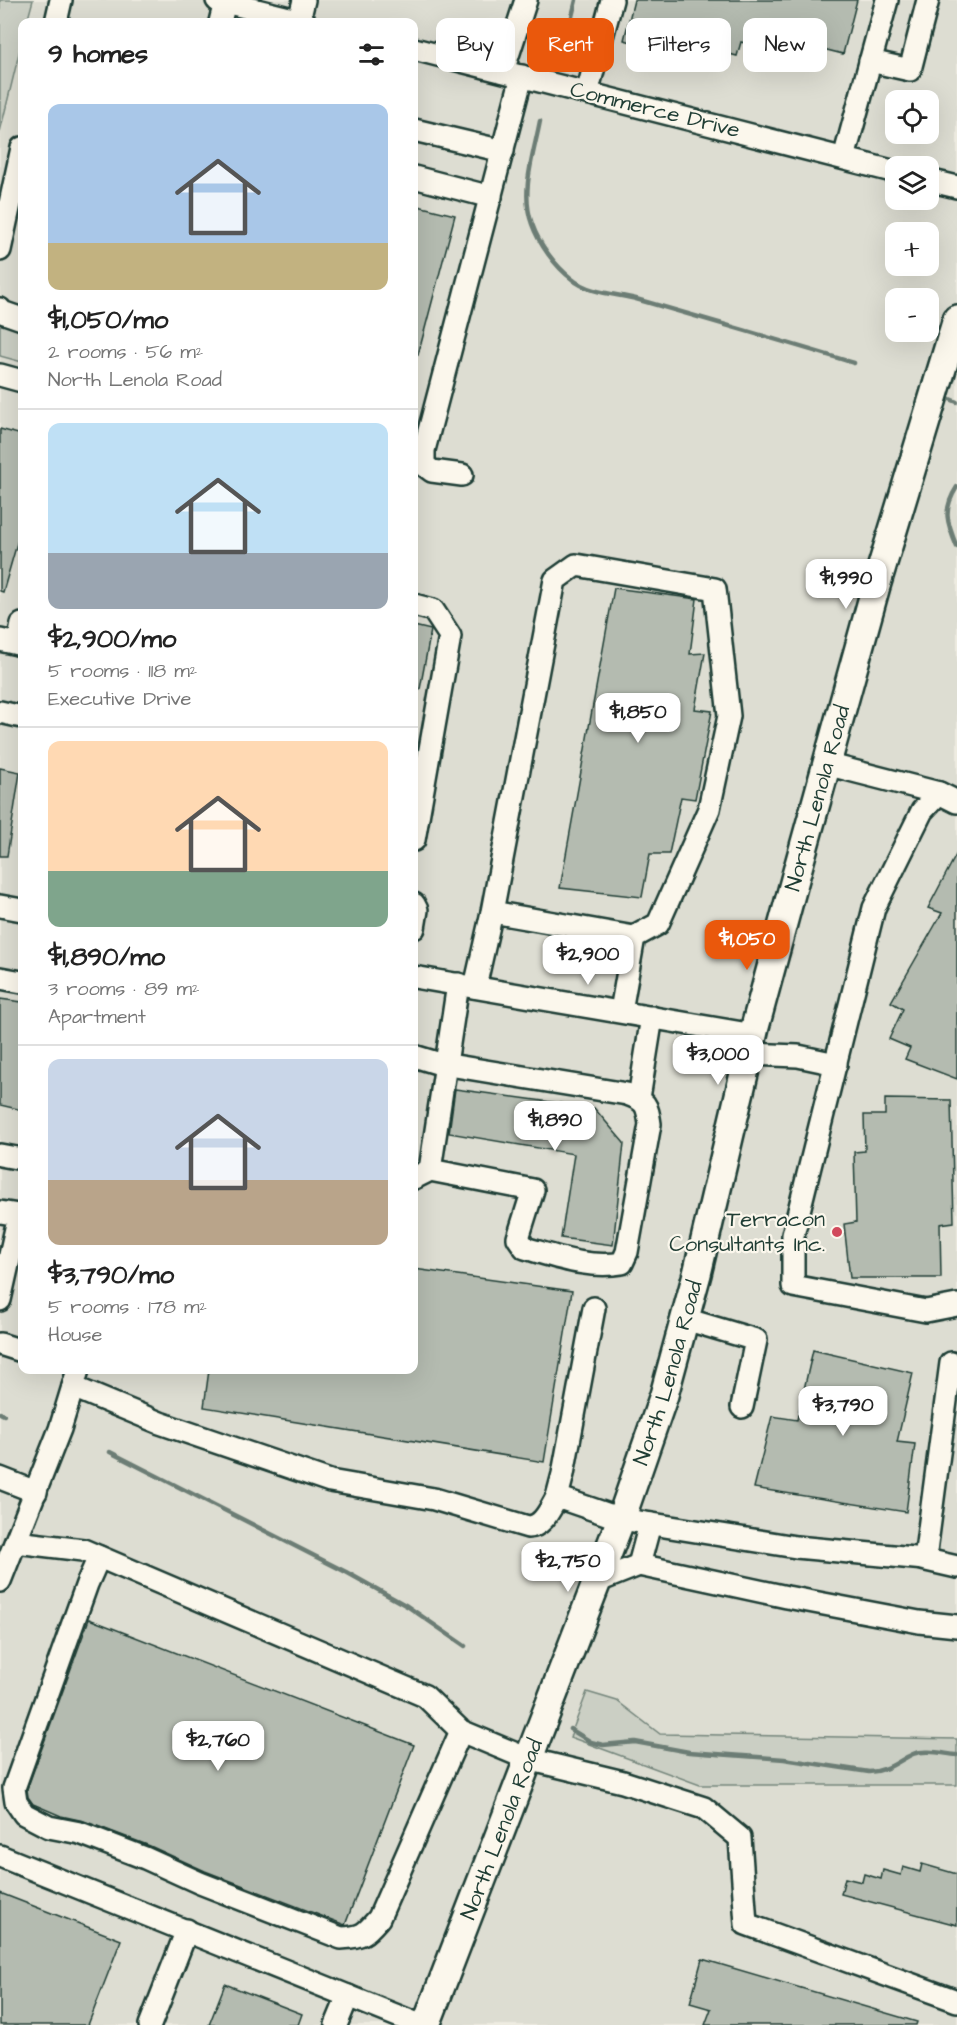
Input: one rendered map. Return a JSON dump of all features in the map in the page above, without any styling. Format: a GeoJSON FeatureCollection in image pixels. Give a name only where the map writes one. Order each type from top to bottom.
{"type":"FeatureCollection","features":[{"type":"Feature","properties":{"kind":"main road","name":"North Lenola Road"},"geometry":{"type":"LineString","coordinates":[[426,2025],[621,1519],[664,1395],[686,1319],[752,1044],[826,764],[911,465],[957,319]]}},
{"type":"Feature","properties":{"kind":"street"},"geometry":{"type":"LineString","coordinates":[[57,18],[61,0]]}},
{"type":"Feature","properties":{"kind":"street"},"geometry":{"type":"LineString","coordinates":[[302,18],[304,0]]}},
{"type":"Feature","properties":{"kind":"street"},"geometry":{"type":"LineString","coordinates":[[462,475],[432,471],[424,465],[424,450],[503,151],[526,0]]}},
{"type":"Feature","properties":{"kind":"street"},"geometry":{"type":"LineString","coordinates":[[587,93],[612,0]]}},
{"type":"Feature","properties":{"kind":"street"},"geometry":{"type":"LineString","coordinates":[[844,158],[887,0]]}},
{"type":"Feature","properties":{"kind":"street"},"geometry":{"type":"LineString","coordinates":[[870,61],[910,70],[928,0]]}},
{"type":"Feature","properties":{"kind":"street"},"geometry":{"type":"LineString","coordinates":[[220,18],[221,1],[287,18]]}},
{"type":"Feature","properties":{"kind":"street","name":"Commerce Drive"},"geometry":{"type":"LineString","coordinates":[[418,50],[885,169]]}},
{"type":"Feature","properties":{"kind":"street"},"geometry":{"type":"LineString","coordinates":[[418,131],[503,151]]}},
{"type":"Feature","properties":{"kind":"street"},"geometry":{"type":"LineString","coordinates":[[0,250],[18,167]]}},
{"type":"Feature","properties":{"kind":"street"},"geometry":{"type":"LineString","coordinates":[[418,178],[491,197]]}},
{"type":"Feature","properties":{"kind":"street"},"geometry":{"type":"LineString","coordinates":[[939,183],[957,187]]}},
{"type":"Feature","properties":{"kind":"street"},"geometry":{"type":"LineString","coordinates":[[0,309],[2,312],[18,318]]}},
{"type":"Feature","properties":{"kind":"street"},"geometry":{"type":"LineString","coordinates":[[0,375],[18,380]]}},
{"type":"Feature","properties":{"kind":"street"},"geometry":{"type":"LineString","coordinates":[[418,1057],[445,1064],[627,1094],[639,1098],[647,1106],[650,1124],[627,1252],[622,1263],[608,1266],[579,1263],[525,1248],[518,1238],[533,1190],[422,1174],[445,1064],[466,986],[492,912],[555,580],[576,565],[715,589],[729,716],[709,809],[658,924],[634,937],[492,912]]}},
{"type":"Feature","properties":{"kind":"street"},"geometry":{"type":"LineString","coordinates":[[418,606],[433,610],[450,636],[418,817]]}},
{"type":"Feature","properties":{"kind":"street"},"geometry":{"type":"LineString","coordinates":[[0,712],[18,716]]}},
{"type":"Feature","properties":{"kind":"street"},"geometry":{"type":"LineString","coordinates":[[826,764],[948,797]]}},
{"type":"Feature","properties":{"kind":"street"},"geometry":{"type":"LineString","coordinates":[[948,797],[922,811],[874,908],[793,1235],[793,1286],[926,1311],[957,1305]]}},
{"type":"Feature","properties":{"kind":"street"},"geometry":{"type":"LineString","coordinates":[[0,906],[18,909]]}},
{"type":"Feature","properties":{"kind":"street"},"geometry":{"type":"LineString","coordinates":[[621,1011],[634,937]]}},
{"type":"Feature","properties":{"kind":"street"},"geometry":{"type":"LineString","coordinates":[[0,978],[18,981]]}},
{"type":"Feature","properties":{"kind":"street"},"geometry":{"type":"LineString","coordinates":[[418,978],[652,1017],[836,1064]]}},
{"type":"Feature","properties":{"kind":"street"},"geometry":{"type":"LineString","coordinates":[[639,1098],[652,1017]]}},
{"type":"Feature","properties":{"kind":"street"},"geometry":{"type":"LineString","coordinates":[[0,1155],[18,1158]]}},
{"type":"Feature","properties":{"kind":"street"},"geometry":{"type":"LineString","coordinates":[[0,1212],[18,1215]]}},
{"type":"Feature","properties":{"kind":"street"},"geometry":{"type":"LineString","coordinates":[[0,1300],[18,1219]]}},
{"type":"Feature","properties":{"kind":"street"},"geometry":{"type":"LineString","coordinates":[[0,1581],[60,1429],[76,1378],[160,1423],[330,1481],[434,1499],[534,1527],[541,1523],[557,1497],[594,1308]]}},
{"type":"Feature","properties":{"kind":"street"},"geometry":{"type":"LineString","coordinates":[[686,1319],[756,1340],[742,1407]]}},
{"type":"Feature","properties":{"kind":"street"},"geometry":{"type":"LineString","coordinates":[[0,1344],[18,1350]]}},
{"type":"Feature","properties":{"kind":"street"},"geometry":{"type":"LineString","coordinates":[[922,1559],[925,1559],[951,1363]]}},
{"type":"Feature","properties":{"kind":"street"},"geometry":{"type":"LineString","coordinates":[[0,1478],[36,1492]]}},
{"type":"Feature","properties":{"kind":"street"},"geometry":{"type":"LineString","coordinates":[[557,1497],[621,1519],[796,1547],[922,1559],[957,1567]]}},
{"type":"Feature","properties":{"kind":"street"},"geometry":{"type":"LineString","coordinates":[[639,1565],[650,1524]]}},
{"type":"Feature","properties":{"kind":"street"},"geometry":{"type":"LineString","coordinates":[[16,1542],[83,1550],[425,1696],[461,1731],[528,1759],[623,1782],[704,1808],[740,1838],[746,1923],[957,2001]]}},
{"type":"Feature","properties":{"kind":"street"},"geometry":{"type":"LineString","coordinates":[[99,1557],[87,1584],[14,1788],[16,1802],[24,1814],[49,1827],[80,1833],[341,1938],[356,1937],[365,1934],[379,1918],[461,1731]]}},
{"type":"Feature","properties":{"kind":"street"},"geometry":{"type":"LineString","coordinates":[[596,1582],[639,1565],[919,1622],[957,1626]]}},
{"type":"Feature","properties":{"kind":"street"},"geometry":{"type":"LineString","coordinates":[[0,1856],[420,2025]]}},
{"type":"Feature","properties":{"kind":"street"},"geometry":{"type":"LineString","coordinates":[[150,2025],[187,1930]]}},
{"type":"Feature","properties":{"kind":"street"},"geometry":{"type":"LineString","coordinates":[[336,2025],[348,1996]]}},
{"type":"Feature","properties":{"kind":"shaded area"},"geometry":{"type":"Polygon","coordinates":[[[0,0],[957,0],[957,2025],[0,2025],[0,0]]]}},
{"type":"Feature","properties":{"kind":"shaded area"},"geometry":{"type":"Polygon","coordinates":[[[0,0],[33,0],[28,18],[18,18],[18,58],[0,132],[0,0]]]}},
{"type":"Feature","properties":{"kind":"shaded area"},"geometry":{"type":"Polygon","coordinates":[[[0,323],[18,328],[18,361],[0,356],[0,323]]]}},
{"type":"Feature","properties":{"kind":"shaded area"},"geometry":{"type":"Polygon","coordinates":[[[587,1692],[617,1701],[660,1734],[957,1739],[957,1785],[700,1785],[570,1737],[587,1692]]]}},
{"type":"Feature","properties":{"kind":"building"},"geometry":{"type":"Polygon","coordinates":[[[634,0],[857,0],[843,54],[827,50],[827,18],[743,18],[743,43],[741,42],[737,56],[731,54],[731,18],[630,18],[634,0]]]}},
{"type":"Feature","properties":{"kind":"building"},"geometry":{"type":"Polygon","coordinates":[[[418,206],[455,215],[418,355],[418,206]]]}},
{"type":"Feature","properties":{"kind":"building"},"geometry":{"type":"Polygon","coordinates":[[[0,429],[18,434],[18,540],[3,592],[0,591],[0,429]]]}},
{"type":"Feature","properties":{"kind":"building"},"geometry":{"type":"Polygon","coordinates":[[[614,588],[697,599],[690,654],[705,653],[695,709],[712,711],[695,799],[681,797],[669,854],[650,854],[642,897],[560,888],[614,588]]]}},
{"type":"Feature","properties":{"kind":"building"},"geometry":{"type":"Polygon","coordinates":[[[418,627],[431,630],[420,689],[418,689],[418,627]]]}},
{"type":"Feature","properties":{"kind":"building"},"geometry":{"type":"Polygon","coordinates":[[[0,768],[18,772],[18,785],[7,856],[0,856],[0,768]]]}},
{"type":"Feature","properties":{"kind":"building"},"geometry":{"type":"Polygon","coordinates":[[[957,853],[957,1079],[905,1059],[910,1048],[889,1039],[903,1009],[891,1002],[942,913],[928,908],[957,853]]]}},
{"type":"Feature","properties":{"kind":"building"},"geometry":{"type":"Polygon","coordinates":[[[0,999],[18,1001],[18,1109],[0,1105],[0,999]]]}},
{"type":"Feature","properties":{"kind":"building"},"geometry":{"type":"Polygon","coordinates":[[[455,1089],[594,1108],[624,1143],[613,1245],[561,1238],[574,1154],[449,1133],[455,1089]]]}},
{"type":"Feature","properties":{"kind":"building"},"geometry":{"type":"Polygon","coordinates":[[[885,1099],[951,1100],[954,1222],[940,1224],[941,1278],[850,1278],[844,1224],[856,1222],[854,1152],[865,1151],[864,1115],[885,1115],[885,1099]]]}},
{"type":"Feature","properties":{"kind":"building"},"geometry":{"type":"Polygon","coordinates":[[[418,1270],[572,1291],[544,1462],[204,1407],[208,1374],[418,1374],[418,1270]]]}},
{"type":"Feature","properties":{"kind":"building"},"geometry":{"type":"Polygon","coordinates":[[[813,1350],[913,1373],[897,1442],[915,1444],[906,1512],[754,1488],[772,1416],[797,1420],[813,1350]]]}},
{"type":"Feature","properties":{"kind":"building"},"geometry":{"type":"Polygon","coordinates":[[[89,1619],[414,1745],[345,1925],[205,1871],[150,1846],[84,1821],[61,1816],[33,1804],[28,1797],[27,1789],[89,1619]]]}},
{"type":"Feature","properties":{"kind":"building"},"geometry":{"type":"Polygon","coordinates":[[[922,1864],[957,1874],[957,1925],[841,1894],[845,1878],[862,1882],[864,1874],[881,1879],[883,1870],[901,1875],[903,1867],[920,1872],[922,1864]]]}},
{"type":"Feature","properties":{"kind":"building"},"geometry":{"type":"Polygon","coordinates":[[[0,1893],[121,1940],[88,2025],[0,2025],[0,1893]]]}},
{"type":"Feature","properties":{"kind":"building"},"geometry":{"type":"Polygon","coordinates":[[[702,1959],[917,2022],[916,2025],[705,2025],[711,2009],[690,2003],[702,1959]]]}},
{"type":"Feature","properties":{"kind":"building"},"geometry":{"type":"Polygon","coordinates":[[[225,1984],[302,2014],[298,2025],[209,2025],[225,1984]]]}},
{"type":"Feature","properties":{"kind":"waterway"},"geometry":{"type":"LineString","coordinates":[[572,18],[576,0]]}},
{"type":"Feature","properties":{"kind":"waterway"},"geometry":{"type":"LineString","coordinates":[[540,121],[529,173],[527,199],[529,212],[535,232],[543,247],[572,279],[594,290],[636,299],[854,363]]}},
{"type":"Feature","properties":{"kind":"waterway"},"geometry":{"type":"LineString","coordinates":[[950,399],[957,402]]}},
{"type":"Feature","properties":{"kind":"waterway"},"geometry":{"type":"LineString","coordinates":[[957,487],[948,510],[949,524],[957,547]]}},
{"type":"Feature","properties":{"kind":"waterway"},"geometry":{"type":"LineString","coordinates":[[0,1413],[4,1415]]}},
{"type":"Feature","properties":{"kind":"waterway"},"geometry":{"type":"LineString","coordinates":[[110,1452],[346,1572],[407,1606],[465,1646]]}},
{"type":"Feature","properties":{"kind":"waterway"},"geometry":{"type":"LineString","coordinates":[[570,1729],[591,1742],[603,1745],[635,1742],[689,1752],[784,1759],[869,1772],[887,1768],[918,1753],[957,1755]]}},
{"type":"Feature","properties":{"kind":"place","name":"Terracon Consultants Inc."},"geometry":{"type":"Point","coordinates":[837,1232]}}]}
